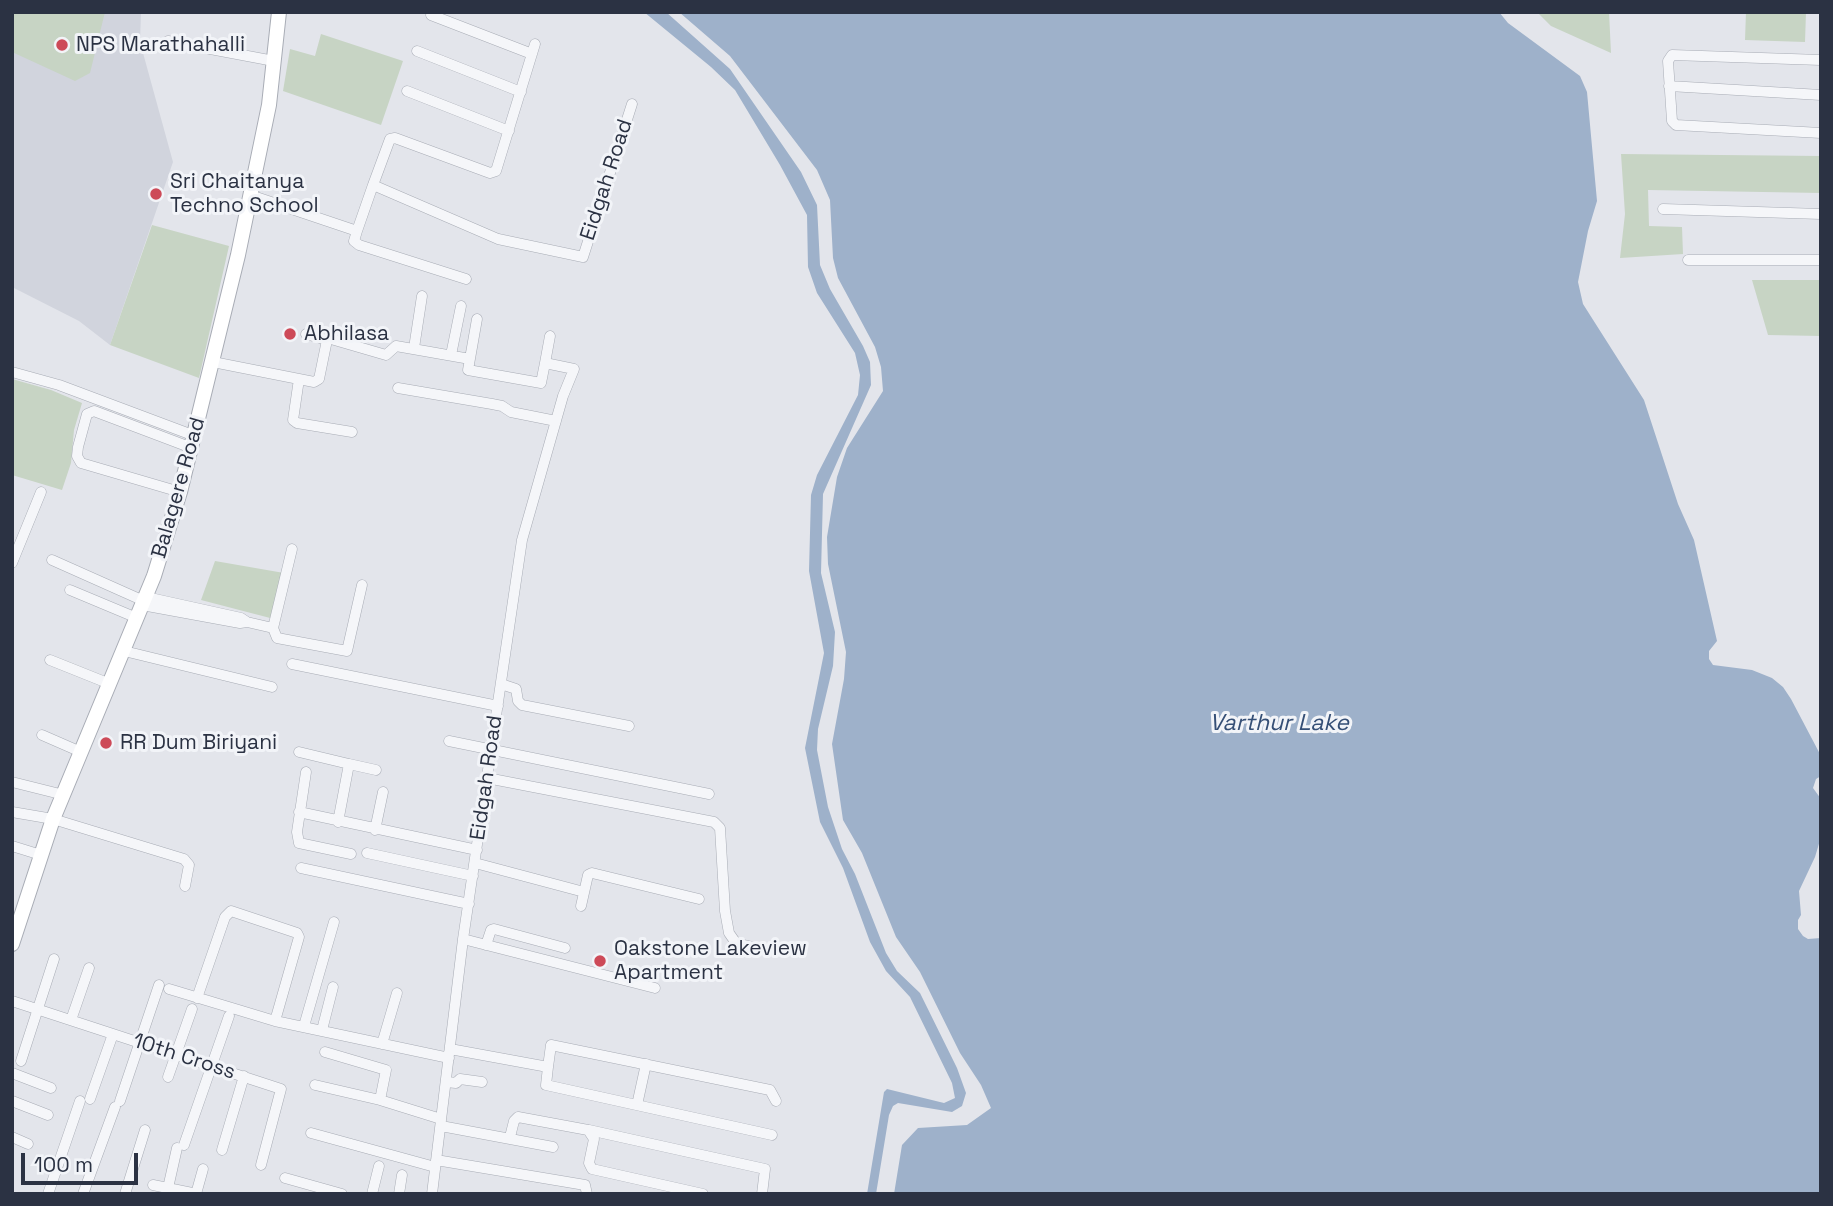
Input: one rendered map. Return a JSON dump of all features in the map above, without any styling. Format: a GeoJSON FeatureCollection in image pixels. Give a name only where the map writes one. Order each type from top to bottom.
{"type":"FeatureCollection","features":[{"type":"Feature","properties":{"kind":"street","name":"Balagere Road"},"geometry":{"type":"LineString","coordinates":[[12,944],[53,819],[124,652],[180,492],[213,362],[270,105],[279,12]]}},
{"type":"Feature","properties":{"kind":"street"},"geometry":{"type":"LineString","coordinates":[[431,15],[534,49],[498,168],[490,173],[405,140],[390,139],[355,243],[466,279]]}},
{"type":"Feature","properties":{"kind":"street"},"geometry":{"type":"LineString","coordinates":[[168,41],[274,61]]}},
{"type":"Feature","properties":{"kind":"street"},"geometry":{"type":"LineString","coordinates":[[417,51],[521,92]]}},
{"type":"Feature","properties":{"kind":"street"},"geometry":{"type":"LineString","coordinates":[[1821,60],[1672,55],[1668,61],[1672,121],[1676,125],[1821,133]]}},
{"type":"Feature","properties":{"kind":"street"},"geometry":{"type":"LineString","coordinates":[[1669,86],[1821,95]]}},
{"type":"Feature","properties":{"kind":"street"},"geometry":{"type":"LineString","coordinates":[[407,91],[509,131]]}},
{"type":"Feature","properties":{"kind":"street","name":"Eidgah Road"},"geometry":{"type":"LineString","coordinates":[[373,185],[498,239],[583,257],[632,104]]}},
{"type":"Feature","properties":{"kind":"street"},"geometry":{"type":"LineString","coordinates":[[250,195],[357,231]]}},
{"type":"Feature","properties":{"kind":"street"},"geometry":{"type":"LineString","coordinates":[[1663,209],[1821,214]]}},
{"type":"Feature","properties":{"kind":"street"},"geometry":{"type":"LineString","coordinates":[[1688,260],[1821,260]]}},
{"type":"Feature","properties":{"kind":"street"},"geometry":{"type":"LineString","coordinates":[[414,348],[422,296]]}},
{"type":"Feature","properties":{"kind":"street"},"geometry":{"type":"LineString","coordinates":[[451,355],[461,306]]}},
{"type":"Feature","properties":{"kind":"street"},"geometry":{"type":"LineString","coordinates":[[477,319],[468,370],[541,383],[550,336]]}},
{"type":"Feature","properties":{"kind":"street"},"geometry":{"type":"LineString","coordinates":[[306,334],[386,355],[396,346],[470,359]]}},
{"type":"Feature","properties":{"kind":"street"},"geometry":{"type":"LineString","coordinates":[[213,362],[314,382],[319,379],[327,340]]}},
{"type":"Feature","properties":{"kind":"street","name":"Eidgah Road"},"geometry":{"type":"LineString","coordinates":[[432,1194],[463,939],[522,540],[563,396],[574,369],[545,363]]}},
{"type":"Feature","properties":{"kind":"street"},"geometry":{"type":"LineString","coordinates":[[12,372],[59,385],[193,442]]}},
{"type":"Feature","properties":{"kind":"street"},"geometry":{"type":"LineString","coordinates":[[299,379],[293,420],[297,423],[352,432]]}},
{"type":"Feature","properties":{"kind":"street"},"geometry":{"type":"LineString","coordinates":[[398,388],[502,406],[511,412],[556,421]]}},
{"type":"Feature","properties":{"kind":"street"},"geometry":{"type":"LineString","coordinates":[[180,492],[81,463],[77,456],[86,414],[94,411],[193,442]]}},
{"type":"Feature","properties":{"kind":"street"},"geometry":{"type":"LineString","coordinates":[[12,563],[41,492]]}},
{"type":"Feature","properties":{"kind":"street"},"geometry":{"type":"LineString","coordinates":[[292,549],[273,628],[276,638],[345,652],[362,584]]}},
{"type":"Feature","properties":{"kind":"street"},"geometry":{"type":"LineString","coordinates":[[52,560],[142,605]]}},
{"type":"Feature","properties":{"kind":"street"},"geometry":{"type":"LineString","coordinates":[[70,590],[240,624],[247,622],[273,628]]}},
{"type":"Feature","properties":{"kind":"street"},"geometry":{"type":"LineString","coordinates":[[124,652],[272,687]]}},
{"type":"Feature","properties":{"kind":"street"},"geometry":{"type":"LineString","coordinates":[[50,660],[110,684]]}},
{"type":"Feature","properties":{"kind":"street"},"geometry":{"type":"LineString","coordinates":[[292,664],[498,706]]}},
{"type":"Feature","properties":{"kind":"street"},"geometry":{"type":"LineString","coordinates":[[501,684],[516,688],[518,701],[522,705],[629,726]]}},
{"type":"Feature","properties":{"kind":"street"},"geometry":{"type":"LineString","coordinates":[[42,735],[81,752]]}},
{"type":"Feature","properties":{"kind":"street"},"geometry":{"type":"LineString","coordinates":[[449,741],[709,794]]}},
{"type":"Feature","properties":{"kind":"street"},"geometry":{"type":"LineString","coordinates":[[299,752],[376,770]]}},
{"type":"Feature","properties":{"kind":"street"},"geometry":{"type":"LineString","coordinates":[[338,822],[349,764]]}},
{"type":"Feature","properties":{"kind":"street"},"geometry":{"type":"LineString","coordinates":[[306,772],[297,832],[299,843],[351,854]]}},
{"type":"Feature","properties":{"kind":"street"},"geometry":{"type":"LineString","coordinates":[[487,778],[714,822],[720,828],[729,933],[736,943],[757,948]]}},
{"type":"Feature","properties":{"kind":"street"},"geometry":{"type":"LineString","coordinates":[[12,782],[64,795]]}},
{"type":"Feature","properties":{"kind":"street"},"geometry":{"type":"LineString","coordinates":[[375,830],[383,792]]}},
{"type":"Feature","properties":{"kind":"street"},"geometry":{"type":"LineString","coordinates":[[12,812],[53,819],[184,859],[189,865],[185,886]]}},
{"type":"Feature","properties":{"kind":"street"},"geometry":{"type":"LineString","coordinates":[[299,812],[477,850]]}},
{"type":"Feature","properties":{"kind":"street"},"geometry":{"type":"LineString","coordinates":[[12,846],[41,855]]}},
{"type":"Feature","properties":{"kind":"street"},"geometry":{"type":"LineString","coordinates":[[367,853],[473,876]]}},
{"type":"Feature","properties":{"kind":"street"},"geometry":{"type":"LineString","coordinates":[[475,863],[584,891]]}},
{"type":"Feature","properties":{"kind":"street"},"geometry":{"type":"LineString","coordinates":[[301,868],[469,904]]}},
{"type":"Feature","properties":{"kind":"street"},"geometry":{"type":"LineString","coordinates":[[581,906],[588,875],[592,873],[699,899]]}},
{"type":"Feature","properties":{"kind":"street"},"geometry":{"type":"LineString","coordinates":[[197,998],[225,917],[231,911],[297,933],[299,937],[275,1021]]}},
{"type":"Feature","properties":{"kind":"street"},"geometry":{"type":"LineString","coordinates":[[304,1026],[334,922]]}},
{"type":"Feature","properties":{"kind":"street"},"geometry":{"type":"LineString","coordinates":[[486,945],[491,930],[494,929],[565,948]]}},
{"type":"Feature","properties":{"kind":"street"},"geometry":{"type":"LineString","coordinates":[[463,939],[655,988]]}},
{"type":"Feature","properties":{"kind":"street"},"geometry":{"type":"LineString","coordinates":[[21,1061],[54,959]]}},
{"type":"Feature","properties":{"kind":"street"},"geometry":{"type":"LineString","coordinates":[[71,1020],[89,968]]}},
{"type":"Feature","properties":{"kind":"street"},"geometry":{"type":"LineString","coordinates":[[83,1194],[140,1042],[164,987],[275,1021],[382,1044],[548,1067]]}},
{"type":"Feature","properties":{"kind":"street"},"geometry":{"type":"LineString","coordinates":[[322,1030],[333,987]]}},
{"type":"Feature","properties":{"kind":"street"},"geometry":{"type":"LineString","coordinates":[[382,1044],[397,993]]}},
{"type":"Feature","properties":{"kind":"street","name":"10th Cross"},"geometry":{"type":"LineString","coordinates":[[12,1001],[281,1089],[261,1165]]}},
{"type":"Feature","properties":{"kind":"street"},"geometry":{"type":"LineString","coordinates":[[168,1077],[192,1009]]}},
{"type":"Feature","properties":{"kind":"street"},"geometry":{"type":"LineString","coordinates":[[167,1188],[229,1016]]}},
{"type":"Feature","properties":{"kind":"street"},"geometry":{"type":"LineString","coordinates":[[48,1194],[113,1034]]}},
{"type":"Feature","properties":{"kind":"street"},"geometry":{"type":"LineString","coordinates":[[772,1135],[546,1085],[551,1045],[770,1090],[776,1101]]}},
{"type":"Feature","properties":{"kind":"street"},"geometry":{"type":"LineString","coordinates":[[325,1052],[386,1070],[380,1100]]}},
{"type":"Feature","properties":{"kind":"street"},"geometry":{"type":"LineString","coordinates":[[637,1105],[646,1064]]}},
{"type":"Feature","properties":{"kind":"street"},"geometry":{"type":"LineString","coordinates":[[12,1073],[51,1088]]}},
{"type":"Feature","properties":{"kind":"street"},"geometry":{"type":"LineString","coordinates":[[222,1150],[244,1076]]}},
{"type":"Feature","properties":{"kind":"street"},"geometry":{"type":"LineString","coordinates":[[446,1082],[456,1083],[460,1079],[482,1082]]}},
{"type":"Feature","properties":{"kind":"street"},"geometry":{"type":"LineString","coordinates":[[315,1085],[380,1100],[441,1122],[553,1147]]}},
{"type":"Feature","properties":{"kind":"street"},"geometry":{"type":"LineString","coordinates":[[12,1101],[48,1115]]}},
{"type":"Feature","properties":{"kind":"street"},"geometry":{"type":"LineString","coordinates":[[510,1137],[514,1121],[518,1117],[765,1169],[762,1194]]}},
{"type":"Feature","properties":{"kind":"street"},"geometry":{"type":"LineString","coordinates":[[125,1194],[145,1130]]}},
{"type":"Feature","properties":{"kind":"street"},"geometry":{"type":"LineString","coordinates":[[589,1130],[594,1139],[589,1163],[592,1169],[703,1194]]}},
{"type":"Feature","properties":{"kind":"street"},"geometry":{"type":"LineString","coordinates":[[311,1133],[436,1163],[585,1185],[587,1194]]}},
{"type":"Feature","properties":{"kind":"street"},"geometry":{"type":"LineString","coordinates":[[12,1137],[28,1144]]}},
{"type":"Feature","properties":{"kind":"street"},"geometry":{"type":"LineString","coordinates":[[372,1194],[379,1166]]}},
{"type":"Feature","properties":{"kind":"street"},"geometry":{"type":"LineString","coordinates":[[153,1185],[197,1194],[202,1169]]}},
{"type":"Feature","properties":{"kind":"street"},"geometry":{"type":"LineString","coordinates":[[399,1194],[402,1175]]}},
{"type":"Feature","properties":{"kind":"street"},"geometry":{"type":"LineString","coordinates":[[285,1178],[342,1194]]}},
{"type":"Feature","properties":{"kind":"shaded area"},"geometry":{"type":"Polygon","coordinates":[[[12,12],[141,12],[140,42],[173,162],[110,345],[79,321],[12,287],[12,12]]]}},
{"type":"Feature","properties":{"kind":"green space","name":"NPS Marathahalli"},"geometry":{"type":"Polygon","coordinates":[[[12,12],[105,12],[90,73],[75,81],[12,52],[12,12]]]}},
{"type":"Feature","properties":{"kind":"green space"},"geometry":{"type":"Polygon","coordinates":[[[1537,12],[1609,12],[1611,53],[1551,26],[1537,12]]]}},
{"type":"Feature","properties":{"kind":"green space"},"geometry":{"type":"Polygon","coordinates":[[[1746,12],[1806,12],[1805,42],[1745,40],[1746,12]]]}},
{"type":"Feature","properties":{"kind":"green space"},"geometry":{"type":"Polygon","coordinates":[[[321,34],[403,61],[381,125],[283,91],[290,49],[315,56],[321,34]]]}},
{"type":"Feature","properties":{"kind":"green space"},"geometry":{"type":"Polygon","coordinates":[[[1621,154],[1821,156],[1821,193],[1648,190],[1649,226],[1682,227],[1683,254],[1620,258],[1625,214],[1621,154]]]}},
{"type":"Feature","properties":{"kind":"green space"},"geometry":{"type":"Polygon","coordinates":[[[152,225],[229,246],[199,378],[110,345],[152,225]]]}},
{"type":"Feature","properties":{"kind":"green space"},"geometry":{"type":"Polygon","coordinates":[[[1752,280],[1821,280],[1821,336],[1768,335],[1752,280]]]}},
{"type":"Feature","properties":{"kind":"green space"},"geometry":{"type":"Polygon","coordinates":[[[12,379],[51,390],[82,403],[74,430],[71,463],[62,490],[12,475],[12,379]]]}},
{"type":"Feature","properties":{"kind":"green space"},"geometry":{"type":"Polygon","coordinates":[[[215,561],[284,573],[274,619],[201,600],[215,561]]]}},
{"type":"Feature","properties":{"kind":"water"},"geometry":{"type":"Polygon","coordinates":[[[644,12],[666,12],[730,69],[801,172],[817,205],[820,265],[830,289],[870,362],[871,385],[823,494],[821,573],[835,632],[833,666],[818,729],[817,750],[828,807],[842,849],[855,874],[886,953],[897,971],[920,993],[957,1068],[966,1093],[962,1106],[952,1112],[898,1103],[893,1106],[889,1115],[876,1194],[867,1194],[884,1092],[887,1089],[944,1103],[955,1098],[952,1083],[910,997],[886,971],[870,942],[843,868],[820,822],[805,748],[824,653],[809,571],[811,495],[817,475],[858,395],[860,375],[855,353],[817,293],[808,267],[807,215],[780,165],[735,90],[644,12]]]}},
{"type":"Feature","properties":{"kind":"water","name":"Varthur Lake"},"geometry":{"type":"Polygon","coordinates":[[[679,12],[1499,12],[1508,23],[1580,76],[1587,92],[1597,201],[1578,282],[1583,304],[1644,400],[1678,504],[1694,540],[1717,641],[1709,651],[1709,659],[1713,665],[1752,670],[1772,678],[1783,687],[1821,756],[1821,776],[1816,779],[1813,788],[1821,799],[1821,837],[1799,891],[1801,915],[1798,929],[1808,939],[1821,938],[1821,1194],[894,1194],[902,1145],[918,1128],[967,1125],[991,1108],[920,972],[896,937],[862,853],[843,820],[832,744],[846,652],[828,564],[827,537],[837,477],[847,448],[883,391],[881,367],[875,347],[838,278],[833,258],[830,200],[817,170],[730,56],[679,12]]]}},
{"type":"Feature","properties":{"kind":"place","name":"NPS Marathahalli"},"geometry":{"type":"Point","coordinates":[62,45]}},
{"type":"Feature","properties":{"kind":"place","name":"Sri Chaitanya Techno School"},"geometry":{"type":"Point","coordinates":[156,194]}},
{"type":"Feature","properties":{"kind":"place","name":"Abhilasa"},"geometry":{"type":"Point","coordinates":[290,334]}},
{"type":"Feature","properties":{"kind":"place","name":"RR Dum Biriyani"},"geometry":{"type":"Point","coordinates":[106,743]}},
{"type":"Feature","properties":{"kind":"place","name":"Oakstone Lakeview Apartment"},"geometry":{"type":"Point","coordinates":[600,961]}}]}
